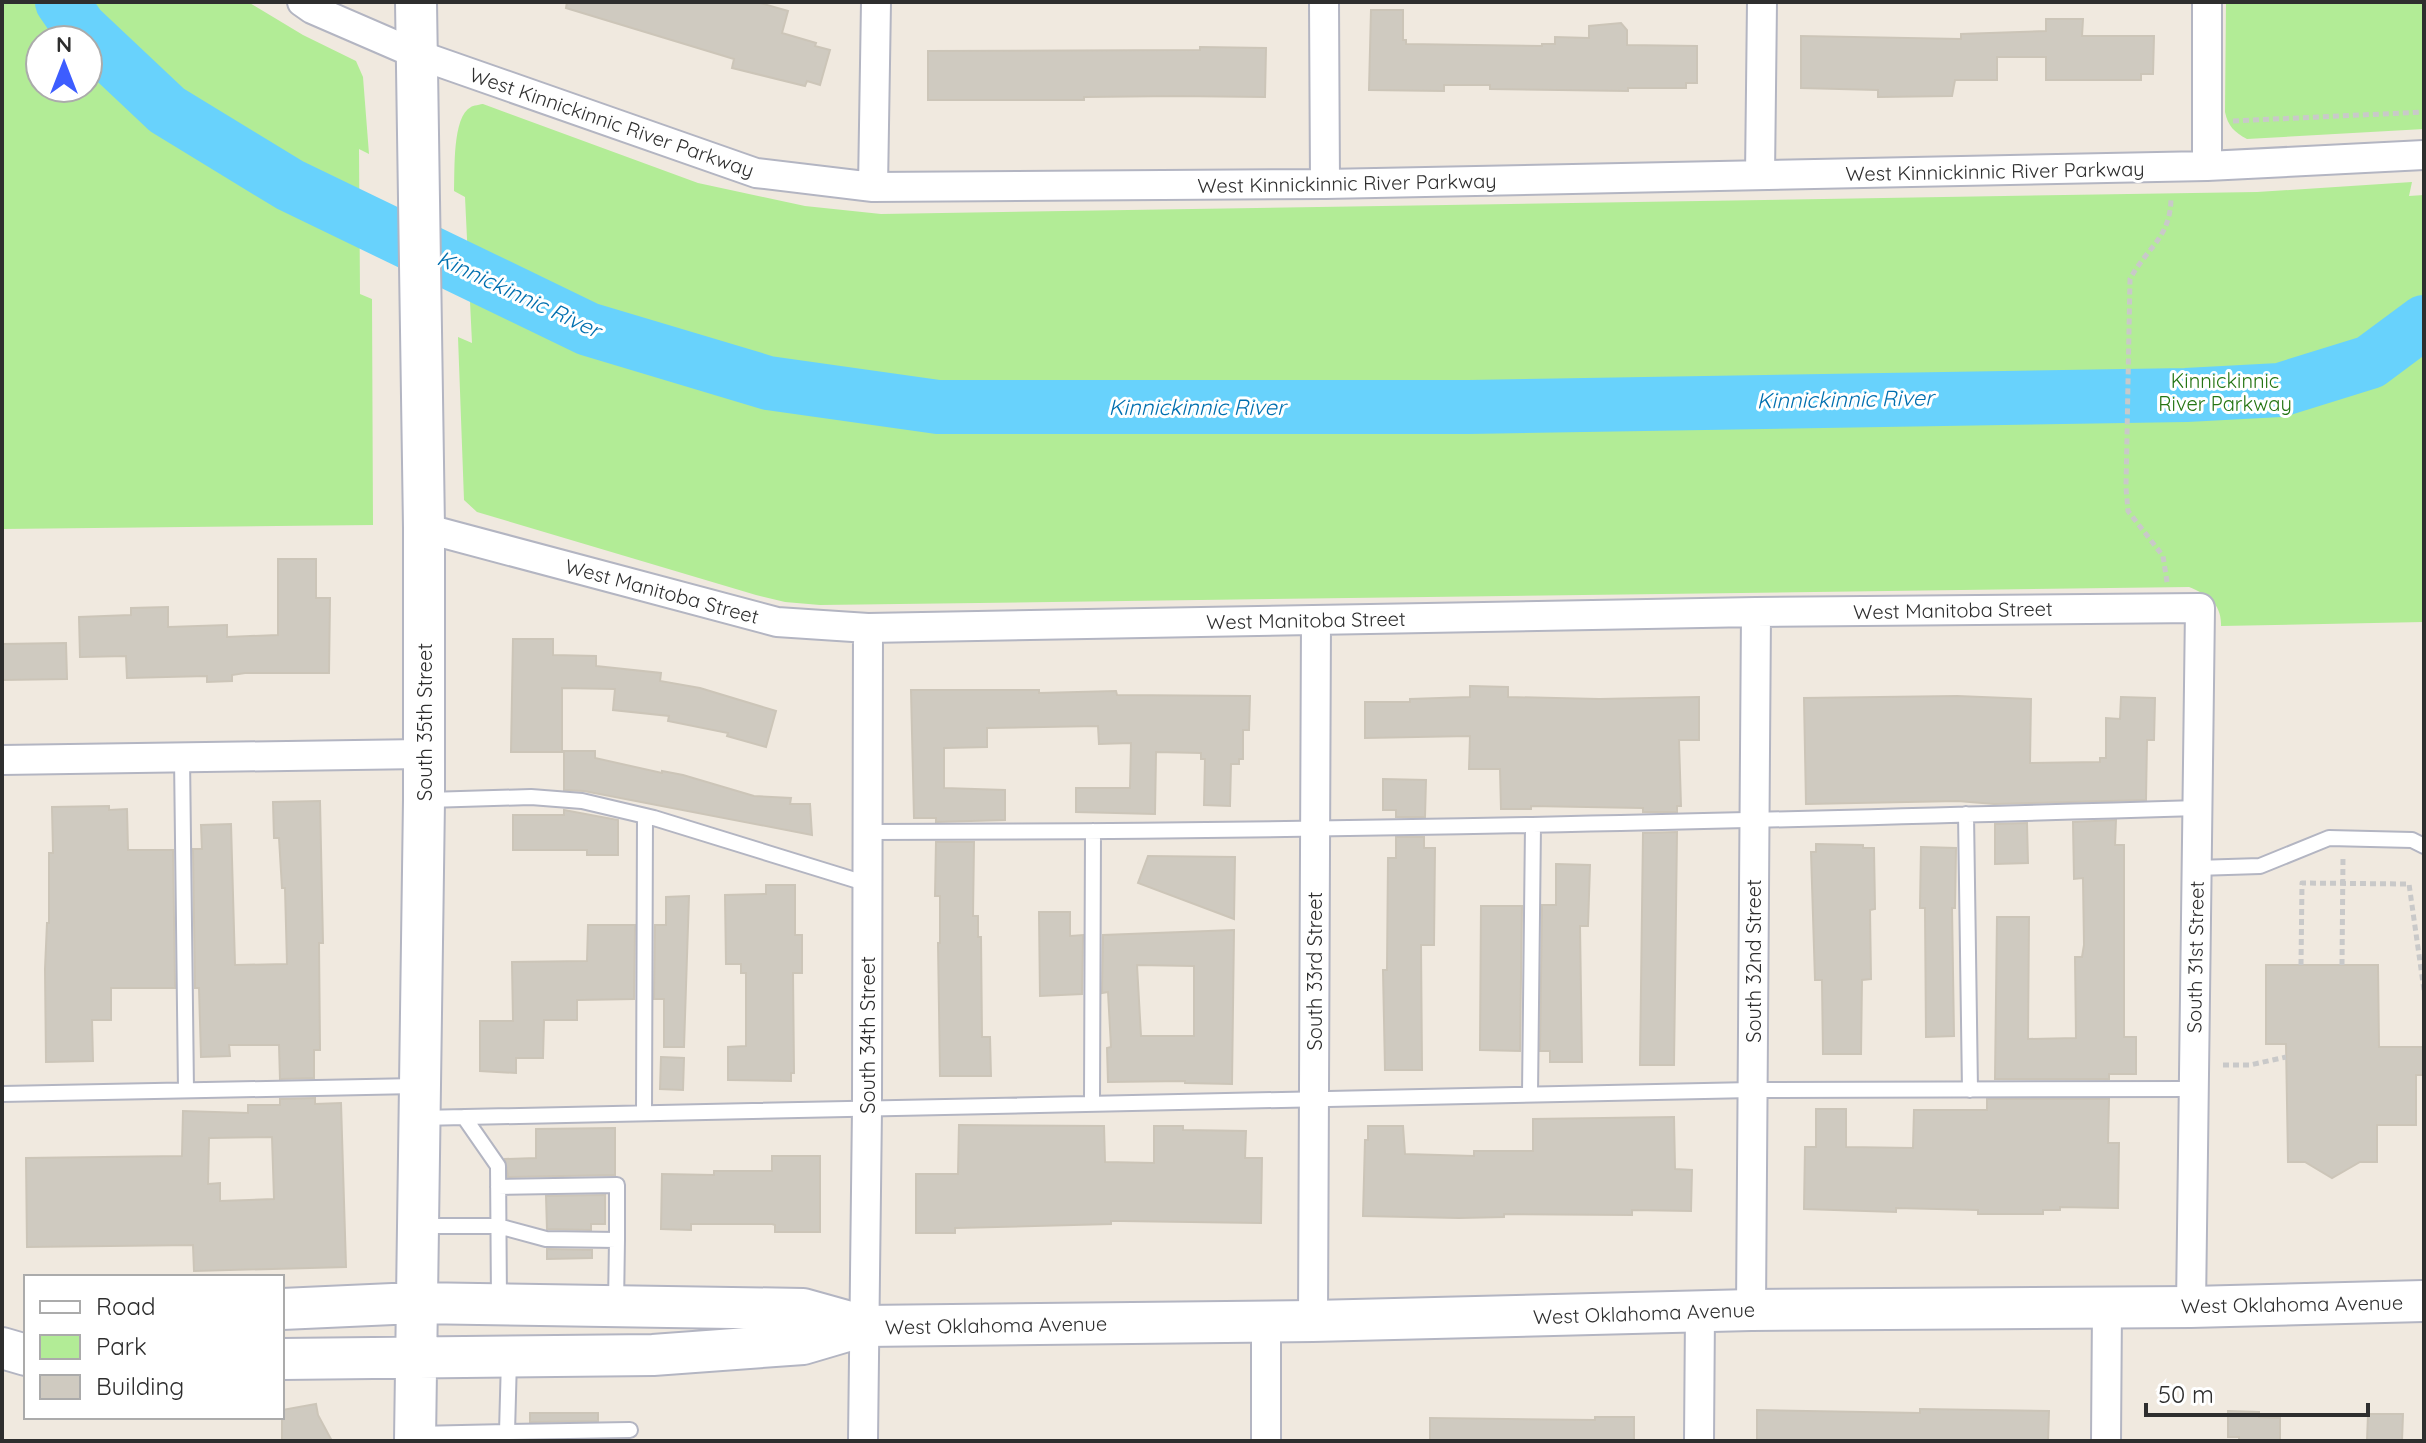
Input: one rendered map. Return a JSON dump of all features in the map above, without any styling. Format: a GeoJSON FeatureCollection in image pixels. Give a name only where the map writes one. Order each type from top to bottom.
{"type":"FeatureCollection","features":[{"type":"Feature","properties":{"kind":"main road","name":"South 35th Street"},"geometry":{"type":"LineString","coordinates":[[415,1437],[424,800],[424,528],[416,2]]}},
{"type":"Feature","properties":{"kind":"main road","name":"West Oklahoma Avenue"},"geometry":{"type":"LineString","coordinates":[[284,1359],[415,1360],[653,1355],[803,1344],[864,1326],[1266,1322],[1751,1310],[2191,1307],[2424,1301]]}},
{"type":"Feature","properties":{"kind":"main road","name":"West Oklahoma Avenue"},"geometry":{"type":"LineString","coordinates":[[284,1309],[415,1303],[803,1309],[864,1326]]}},
{"type":"Feature","properties":{"kind":"main road"},"geometry":{"type":"LineString","coordinates":[[2,1329],[24,1322]]}},
{"type":"Feature","properties":{"kind":"main road"},"geometry":{"type":"LineString","coordinates":[[2,1348],[24,1354]]}},
{"type":"Feature","properties":{"kind":"street","name":"West Kinnickinnic River Parkway"},"geometry":{"type":"LineString","coordinates":[[302,2],[416,54],[756,173],[873,187],[1325,184],[2207,166],[2422,155]]}},
{"type":"Feature","properties":{"kind":"street"},"geometry":{"type":"LineString","coordinates":[[873,187],[876,2]]}},
{"type":"Feature","properties":{"kind":"street"},"geometry":{"type":"LineString","coordinates":[[1324,2],[1325,184]]}},
{"type":"Feature","properties":{"kind":"street"},"geometry":{"type":"LineString","coordinates":[[1760,175],[1762,2]]}},
{"type":"Feature","properties":{"kind":"street"},"geometry":{"type":"LineString","coordinates":[[2207,2],[2207,166]]}},
{"type":"Feature","properties":{"kind":"street","name":"West Manitoba Street"},"geometry":{"type":"LineString","coordinates":[[424,528],[777,622],[868,628],[1756,612],[2200,608]]}},
{"type":"Feature","properties":{"kind":"street","name":"South 31st Street"},"geometry":{"type":"LineString","coordinates":[[2191,1307],[2200,608]]}},
{"type":"Feature","properties":{"kind":"street","name":"South 32nd Street"},"geometry":{"type":"LineString","coordinates":[[1751,1310],[1756,612]]}},
{"type":"Feature","properties":{"kind":"street","name":"South 33rd Street"},"geometry":{"type":"LineString","coordinates":[[1313,1321],[1316,620]]}},
{"type":"Feature","properties":{"kind":"street","name":"South 34th Street"},"geometry":{"type":"LineString","coordinates":[[863,1441],[868,628]]}},
{"type":"Feature","properties":{"kind":"street"},"geometry":{"type":"LineString","coordinates":[[2,760],[422,754]]}},
{"type":"Feature","properties":{"kind":"street"},"geometry":{"type":"LineString","coordinates":[[2106,1441],[2107,1307]]}},
{"type":"Feature","properties":{"kind":"street"},"geometry":{"type":"LineString","coordinates":[[1699,1441],[1700,1312]]}},
{"type":"Feature","properties":{"kind":"street"},"geometry":{"type":"LineString","coordinates":[[1266,1322],[1266,1441]]}},
{"type":"Feature","properties":{"kind":"lane"},"geometry":{"type":"LineString","coordinates":[[182,757],[186,1090]]}},
{"type":"Feature","properties":{"kind":"lane"},"geometry":{"type":"LineString","coordinates":[[424,800],[531,797],[582,801],[645,816],[868,884]]}},
{"type":"Feature","properties":{"kind":"lane"},"geometry":{"type":"LineString","coordinates":[[868,832],[1315,829],[1755,821],[2198,808]]}},
{"type":"Feature","properties":{"kind":"lane"},"geometry":{"type":"LineString","coordinates":[[1966,814],[1970,1090]]}},
{"type":"Feature","properties":{"kind":"lane"},"geometry":{"type":"LineString","coordinates":[[644,1113],[645,816]]}},
{"type":"Feature","properties":{"kind":"lane"},"geometry":{"type":"LineString","coordinates":[[1530,1094],[1533,825]]}},
{"type":"Feature","properties":{"kind":"lane"},"geometry":{"type":"LineString","coordinates":[[1092,1102],[1093,831]]}},
{"type":"Feature","properties":{"kind":"lane"},"geometry":{"type":"LineString","coordinates":[[2196,868],[2260,866],[2329,838],[2412,840],[2424,846]]}},
{"type":"Feature","properties":{"kind":"lane"},"geometry":{"type":"LineString","coordinates":[[2,1094],[186,1090],[420,1102],[464,1117],[1314,1097],[1970,1090],[2194,1077]]}},
{"type":"Feature","properties":{"kind":"lane"},"geometry":{"type":"LineString","coordinates":[[464,1117],[498,1166],[499,1304]]}},
{"type":"Feature","properties":{"kind":"lane"},"geometry":{"type":"LineString","coordinates":[[498,1187],[617,1185],[616,1306]]}},
{"type":"Feature","properties":{"kind":"lane"},"geometry":{"type":"LineString","coordinates":[[417,1226],[498,1226],[546,1239],[617,1240]]}},
{"type":"Feature","properties":{"kind":"lane"},"geometry":{"type":"LineString","coordinates":[[506,1436],[509,1358]]}},
{"type":"Feature","properties":{"kind":"lane"},"geometry":{"type":"LineString","coordinates":[[415,1437],[630,1430]]}},
{"type":"Feature","properties":{"kind":"path"},"geometry":{"type":"LineString","coordinates":[[2227,121],[2424,112]]}},
{"type":"Feature","properties":{"kind":"path"},"geometry":{"type":"LineString","coordinates":[[2167,587],[2163,556],[2128,511],[2126,488],[2130,279],[2170,222],[2171,197]]}},
{"type":"Feature","properties":{"kind":"path"},"geometry":{"type":"LineString","coordinates":[[2342,965],[2343,838]]}},
{"type":"Feature","properties":{"kind":"path"},"geometry":{"type":"LineString","coordinates":[[2301,965],[2302,883],[2409,884],[2424,990]]}},
{"type":"Feature","properties":{"kind":"path"},"geometry":{"type":"LineString","coordinates":[[2194,1077],[2286,1057]]}},
{"type":"Feature","properties":{"kind":"green space"},"geometry":{"type":"Polygon","coordinates":[[[2,2],[248,2],[303,35],[356,61],[363,77],[369,154],[359,149],[360,294],[372,299],[373,525],[2,529],[2,2]]]}},
{"type":"Feature","properties":{"kind":"green space"},"geometry":{"type":"Polygon","coordinates":[[[2226,2],[2424,2],[2424,129],[2247,139],[2242,136],[2230,125],[2225,112],[2226,2]]]}},
{"type":"Feature","properties":{"kind":"green space","name":"Kinnickinnic River Parkway"},"geometry":{"type":"Polygon","coordinates":[[[483,104],[698,183],[805,206],[881,214],[2257,192],[2412,182],[2409,196],[2424,195],[2424,622],[2221,626],[2219,612],[2212,601],[2189,587],[820,605],[785,602],[756,595],[477,512],[464,500],[458,337],[472,343],[465,197],[454,191],[455,158],[460,121],[465,112],[483,104]]]}},
{"type":"Feature","properties":{"kind":"building"},"geometry":{"type":"Polygon","coordinates":[[[567,2],[757,2],[788,11],[782,33],[830,50],[820,85],[807,81],[805,86],[732,68],[734,59],[566,8],[567,2]]]}},
{"type":"Feature","properties":{"kind":"building"},"geometry":{"type":"Polygon","coordinates":[[[1371,10],[1403,10],[1403,40],[1406,44],[1542,46],[1555,44],[1555,37],[1589,38],[1589,26],[1621,23],[1627,30],[1627,45],[1697,46],[1697,83],[1686,83],[1686,88],[1628,88],[1628,91],[1490,89],[1490,85],[1444,85],[1444,91],[1369,90],[1371,10]]]}},
{"type":"Feature","properties":{"kind":"building"},"geometry":{"type":"Polygon","coordinates":[[[2046,19],[2083,19],[2082,36],[2154,36],[2153,74],[2141,74],[2141,80],[2046,80],[2046,57],[1997,57],[1997,80],[1955,80],[1952,96],[1878,97],[1878,90],[1801,88],[1801,36],[1961,39],[1961,34],[2046,31],[2046,19]]]}},
{"type":"Feature","properties":{"kind":"building"},"geometry":{"type":"Polygon","coordinates":[[[1200,47],[1266,48],[1265,97],[928,100],[928,51],[1200,50],[1200,47]]]}},
{"type":"Feature","properties":{"kind":"building"},"geometry":{"type":"Polygon","coordinates":[[[278,559],[316,559],[316,598],[330,598],[329,673],[245,673],[232,675],[232,681],[207,682],[207,676],[127,678],[126,656],[80,657],[79,617],[131,615],[131,608],[168,607],[168,627],[227,625],[227,637],[278,635],[278,559]]]}},
{"type":"Feature","properties":{"kind":"building"},"geometry":{"type":"Polygon","coordinates":[[[513,639],[553,639],[553,655],[596,656],[596,666],[661,673],[660,681],[700,688],[776,711],[766,747],[727,736],[728,733],[668,721],[669,716],[613,710],[615,689],[562,688],[562,752],[511,752],[513,639]]]}},
{"type":"Feature","properties":{"kind":"building"},"geometry":{"type":"Polygon","coordinates":[[[66,643],[67,679],[2,680],[2,644],[66,643]]]}},
{"type":"Feature","properties":{"kind":"building"},"geometry":{"type":"Polygon","coordinates":[[[1470,686],[1508,687],[1508,697],[1699,697],[1699,740],[1679,740],[1681,806],[1677,806],[1677,812],[1643,812],[1643,808],[1531,806],[1531,809],[1501,809],[1500,769],[1469,769],[1470,736],[1365,738],[1365,702],[1470,697],[1470,686]]]}},
{"type":"Feature","properties":{"kind":"building"},"geometry":{"type":"Polygon","coordinates":[[[911,690],[1116,691],[1117,695],[1250,696],[1249,730],[1243,730],[1243,759],[1239,759],[1239,764],[1231,764],[1230,806],[1204,805],[1205,759],[1201,759],[1201,753],[1156,752],[1155,814],[1076,812],[1076,788],[1130,788],[1131,743],[1099,744],[1098,726],[987,728],[987,747],[944,748],[944,788],[1005,790],[1005,820],[936,822],[936,818],[914,818],[911,690]]]}},
{"type":"Feature","properties":{"kind":"building"},"geometry":{"type":"Polygon","coordinates":[[[1957,696],[2031,699],[2030,763],[2100,762],[2100,758],[2106,758],[2106,718],[2120,719],[2121,697],[2155,698],[2154,740],[2147,740],[2146,800],[1806,804],[1804,698],[1957,696]]]}},
{"type":"Feature","properties":{"kind":"building"},"geometry":{"type":"Polygon","coordinates":[[[564,751],[595,751],[595,758],[683,775],[754,796],[791,798],[790,804],[810,804],[812,835],[584,791],[564,790],[564,751]]]}},
{"type":"Feature","properties":{"kind":"building"},"geometry":{"type":"Polygon","coordinates":[[[1383,779],[1426,780],[1425,817],[1396,817],[1396,810],[1383,810],[1383,779]]]}},
{"type":"Feature","properties":{"kind":"building"},"geometry":{"type":"Polygon","coordinates":[[[320,801],[323,943],[319,943],[320,1050],[314,1050],[314,1078],[280,1079],[279,1045],[229,1045],[230,1056],[201,1057],[199,988],[195,988],[193,849],[202,849],[201,825],[231,824],[235,965],[287,964],[285,888],[282,888],[279,838],[274,838],[273,802],[320,801]]]}},
{"type":"Feature","properties":{"kind":"building"},"geometry":{"type":"Polygon","coordinates":[[[109,806],[109,810],[127,809],[128,850],[173,850],[175,988],[111,988],[111,1020],[92,1020],[93,1061],[46,1062],[45,969],[49,923],[49,853],[53,853],[52,807],[109,806]]]}},
{"type":"Feature","properties":{"kind":"building"},"geometry":{"type":"Polygon","coordinates":[[[564,810],[618,820],[618,855],[587,855],[587,850],[513,850],[513,815],[564,815],[564,810]]]}},
{"type":"Feature","properties":{"kind":"building"},"geometry":{"type":"Polygon","coordinates":[[[2116,820],[2115,845],[2124,845],[2124,1037],[2136,1037],[2136,1074],[2109,1074],[2109,1079],[1995,1079],[1997,917],[2029,917],[2028,1039],[2076,1038],[2075,957],[2082,957],[2084,945],[2083,878],[2074,879],[2073,822],[2116,820]]]}},
{"type":"Feature","properties":{"kind":"building"},"geometry":{"type":"Polygon","coordinates":[[[2027,823],[2028,863],[1995,864],[1995,824],[2027,823]]]}},
{"type":"Feature","properties":{"kind":"building"},"geometry":{"type":"Polygon","coordinates":[[[1677,832],[1674,1065],[1640,1065],[1643,833],[1677,832]]]}},
{"type":"Feature","properties":{"kind":"building"},"geometry":{"type":"Polygon","coordinates":[[[1396,837],[1424,837],[1424,848],[1435,848],[1434,945],[1421,945],[1422,1070],[1385,1070],[1383,970],[1387,970],[1388,858],[1396,858],[1396,837]]]}},
{"type":"Feature","properties":{"kind":"building"},"geometry":{"type":"Polygon","coordinates":[[[936,842],[974,842],[973,916],[978,916],[978,937],[981,937],[982,1037],[990,1037],[991,1076],[940,1076],[940,896],[935,896],[936,842]]]}},
{"type":"Feature","properties":{"kind":"building"},"geometry":{"type":"Polygon","coordinates":[[[1816,844],[1874,848],[1875,909],[1870,910],[1871,979],[1862,980],[1861,1054],[1823,1054],[1822,980],[1815,980],[1811,852],[1816,852],[1816,844]]]}},
{"type":"Feature","properties":{"kind":"building"},"geometry":{"type":"Polygon","coordinates":[[[1921,847],[1956,848],[1955,908],[1952,908],[1954,1036],[1926,1037],[1925,908],[1920,908],[1921,847]]]}},
{"type":"Feature","properties":{"kind":"building"},"geometry":{"type":"Polygon","coordinates":[[[1148,856],[1235,857],[1234,919],[1138,883],[1148,856]]]}},
{"type":"Feature","properties":{"kind":"building"},"geometry":{"type":"Polygon","coordinates":[[[1556,864],[1590,865],[1588,926],[1580,926],[1582,1062],[1550,1062],[1550,1051],[1540,1051],[1542,905],[1556,905],[1556,864]]]}},
{"type":"Feature","properties":{"kind":"building"},"geometry":{"type":"Polygon","coordinates":[[[766,885],[795,885],[795,935],[802,935],[802,973],[793,973],[794,1073],[791,1073],[791,1081],[728,1080],[728,1047],[746,1046],[746,973],[741,973],[741,964],[726,964],[725,895],[766,894],[766,885]]]}},
{"type":"Feature","properties":{"kind":"building"},"geometry":{"type":"Polygon","coordinates":[[[689,896],[684,1047],[664,1047],[664,999],[654,999],[655,925],[666,925],[666,897],[689,896]]]}},
{"type":"Feature","properties":{"kind":"building"},"geometry":{"type":"Polygon","coordinates":[[[1481,906],[1522,906],[1520,1051],[1480,1050],[1481,906]]]}},
{"type":"Feature","properties":{"kind":"building"},"geometry":{"type":"Polygon","coordinates":[[[1039,912],[1070,912],[1070,936],[1083,935],[1082,994],[1040,996],[1039,912]]]}},
{"type":"Feature","properties":{"kind":"building"},"geometry":{"type":"Polygon","coordinates":[[[588,925],[635,925],[634,999],[577,1000],[577,1020],[544,1020],[543,1058],[516,1058],[516,1073],[480,1071],[480,1021],[513,1021],[512,962],[587,961],[588,925]]]}},
{"type":"Feature","properties":{"kind":"building"},"geometry":{"type":"Polygon","coordinates":[[[1234,930],[1232,1084],[1108,1082],[1107,1048],[1111,1047],[1108,992],[1102,993],[1103,935],[1234,930]],[[1137,965],[1141,1036],[1194,1036],[1194,966],[1137,965]]]}},
{"type":"Feature","properties":{"kind":"building"},"geometry":{"type":"Polygon","coordinates":[[[2266,965],[2378,965],[2379,1047],[2424,1047],[2424,1075],[2416,1075],[2416,1125],[2377,1125],[2377,1162],[2360,1162],[2332,1178],[2305,1162],[2288,1162],[2286,1044],[2266,1044],[2266,965]]]}},
{"type":"Feature","properties":{"kind":"building"},"geometry":{"type":"Polygon","coordinates":[[[661,1057],[684,1058],[683,1090],[660,1089],[661,1057]]]}},
{"type":"Feature","properties":{"kind":"building"},"geometry":{"type":"Polygon","coordinates":[[[315,1098],[315,1104],[341,1103],[346,1267],[194,1271],[193,1245],[27,1247],[26,1158],[182,1156],[183,1111],[248,1113],[248,1105],[280,1105],[280,1099],[315,1098]],[[272,1137],[209,1138],[208,1184],[220,1183],[220,1201],[274,1199],[272,1137]]]}},
{"type":"Feature","properties":{"kind":"building"},"geometry":{"type":"Polygon","coordinates":[[[1987,1099],[2109,1099],[2108,1143],[2119,1143],[2118,1208],[2060,1207],[2060,1210],[2043,1210],[2043,1214],[1978,1214],[1978,1210],[1896,1208],[1896,1212],[1804,1209],[1805,1147],[1816,1147],[1816,1109],[1846,1109],[1846,1147],[1913,1148],[1914,1110],[1987,1110],[1987,1099]]]}},
{"type":"Feature","properties":{"kind":"building"},"geometry":{"type":"Polygon","coordinates":[[[1674,1117],[1675,1169],[1692,1170],[1691,1211],[1632,1210],[1632,1215],[1504,1214],[1504,1217],[1459,1218],[1363,1216],[1368,1126],[1403,1126],[1405,1154],[1474,1156],[1474,1151],[1533,1151],[1533,1119],[1674,1117]]]}},
{"type":"Feature","properties":{"kind":"building"},"geometry":{"type":"Polygon","coordinates":[[[959,1125],[1104,1126],[1105,1162],[1154,1163],[1154,1126],[1183,1126],[1183,1130],[1246,1131],[1245,1158],[1262,1158],[1261,1223],[1111,1221],[1111,1224],[955,1228],[955,1233],[916,1233],[916,1174],[958,1174],[959,1125]]]}},
{"type":"Feature","properties":{"kind":"building"},"geometry":{"type":"Polygon","coordinates":[[[615,1128],[615,1175],[508,1177],[505,1159],[536,1158],[536,1129],[615,1128]]]}},
{"type":"Feature","properties":{"kind":"building"},"geometry":{"type":"Polygon","coordinates":[[[772,1156],[820,1156],[820,1232],[775,1232],[775,1225],[772,1224],[691,1224],[691,1230],[661,1229],[662,1174],[714,1175],[714,1171],[772,1171],[772,1156]]]}},
{"type":"Feature","properties":{"kind":"building"},"geometry":{"type":"Polygon","coordinates":[[[605,1195],[605,1224],[591,1224],[591,1230],[547,1229],[546,1196],[605,1195]]]}},
{"type":"Feature","properties":{"kind":"building"},"geometry":{"type":"Polygon","coordinates":[[[547,1249],[592,1250],[592,1258],[547,1259],[547,1249]]]}},
{"type":"Feature","properties":{"kind":"building"},"geometry":{"type":"Polygon","coordinates":[[[316,1404],[318,1415],[332,1441],[282,1441],[284,1410],[316,1404]]]}},
{"type":"Feature","properties":{"kind":"building"},"geometry":{"type":"Polygon","coordinates":[[[1920,1409],[2049,1411],[2048,1441],[1757,1441],[1757,1410],[1920,1413],[1920,1409]]]}},
{"type":"Feature","properties":{"kind":"building"},"geometry":{"type":"Polygon","coordinates":[[[2228,1411],[2259,1412],[2259,1417],[2280,1418],[2280,1441],[2239,1441],[2239,1437],[2228,1437],[2228,1411]]]}},
{"type":"Feature","properties":{"kind":"building"},"geometry":{"type":"Polygon","coordinates":[[[530,1413],[598,1413],[598,1421],[530,1422],[530,1413]]]}},
{"type":"Feature","properties":{"kind":"building"},"geometry":{"type":"Polygon","coordinates":[[[2368,1414],[2403,1414],[2402,1441],[2367,1441],[2368,1414]]]}},
{"type":"Feature","properties":{"kind":"building"},"geometry":{"type":"Polygon","coordinates":[[[1595,1417],[1634,1417],[1634,1441],[1430,1441],[1430,1418],[1595,1420],[1595,1417]]]}},
{"type":"Feature","properties":{"kind":"waterway","name":"Kinnickinnic River"},"geometry":{"type":"LineString","coordinates":[[62,2],[80,28],[167,110],[290,185],[588,329],[768,383],[938,407],[1469,407],[2186,395],[2280,390],[2370,362],[2424,322]]}}]}
